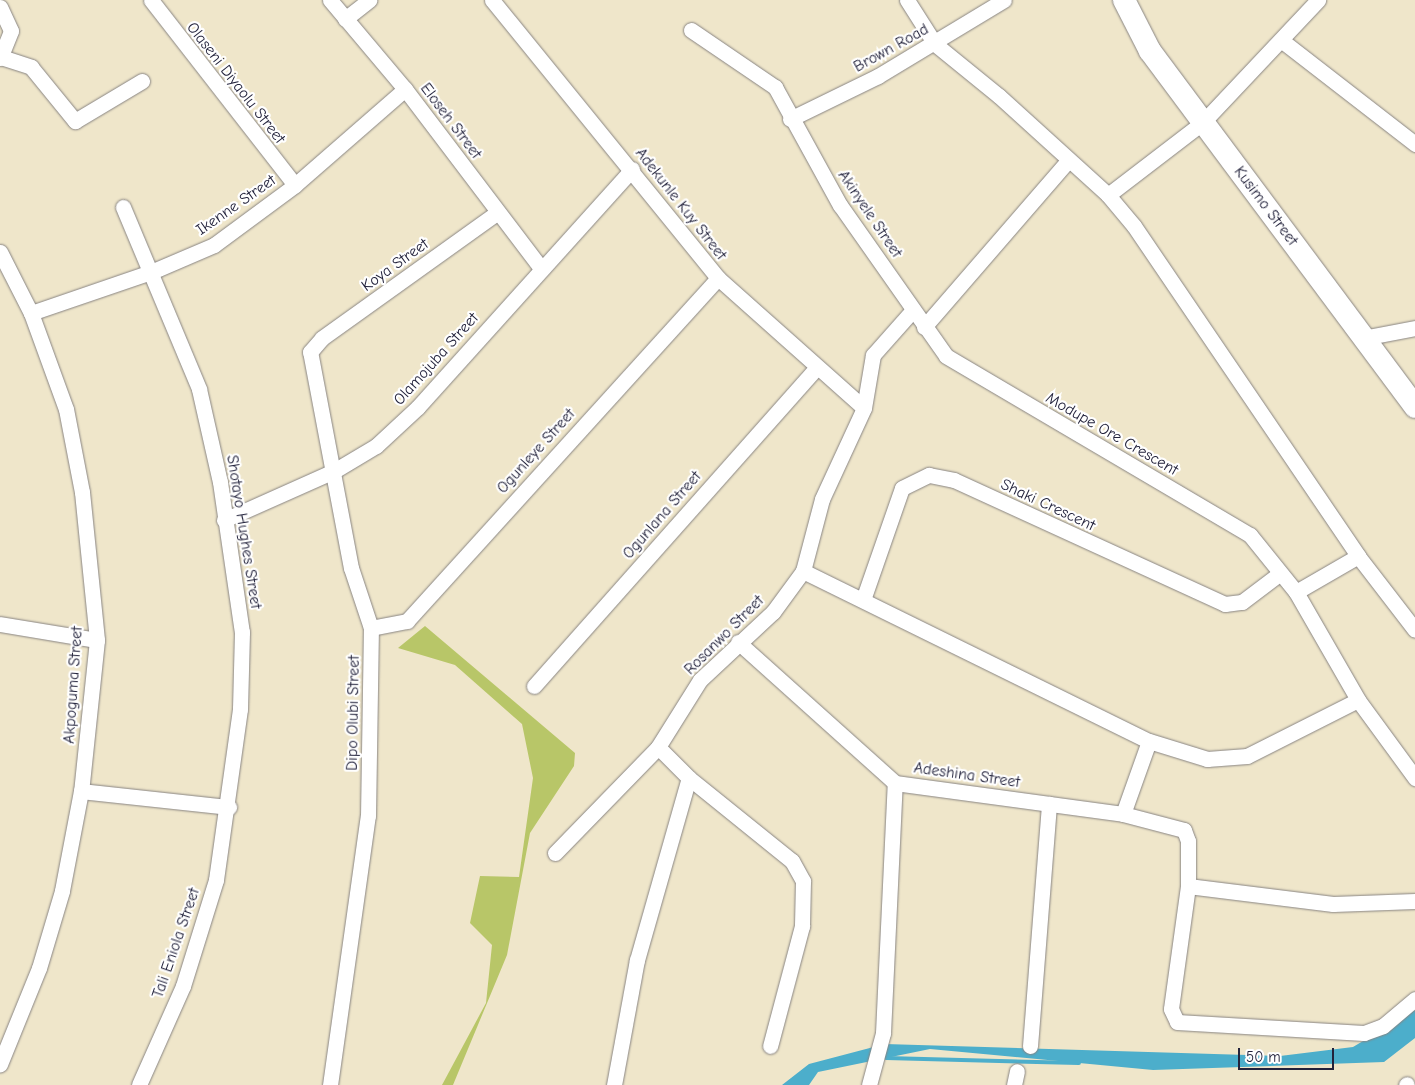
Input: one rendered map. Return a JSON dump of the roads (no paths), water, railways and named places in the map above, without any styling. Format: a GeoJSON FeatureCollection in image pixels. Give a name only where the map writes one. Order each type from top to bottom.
{"type":"FeatureCollection","features":[{"type":"Feature","properties":{"kind":"street","name":"Olaseni Diyaolu Street"},"geometry":{"type":"LineString","coordinates":[[151,0],[295,186]]}},
{"type":"Feature","properties":{"kind":"street","name":"Eloseh Street"},"geometry":{"type":"LineString","coordinates":[[330,0],[406,89],[540,267]]}},
{"type":"Feature","properties":{"kind":"street"},"geometry":{"type":"LineString","coordinates":[[345,19],[369,0]]}},
{"type":"Feature","properties":{"kind":"street","name":"Adekunle Kuy Street"},"geometry":{"type":"LineString","coordinates":[[492,0],[632,169],[718,278],[816,368],[864,408]]}},
{"type":"Feature","properties":{"kind":"street"},"geometry":{"type":"LineString","coordinates":[[907,0],[936,44],[999,96],[1068,161],[1108,195],[1134,226],[1358,556],[1415,630]]}},
{"type":"Feature","properties":{"kind":"street","name":"Brown Road"},"geometry":{"type":"LineString","coordinates":[[790,119],[936,44],[1004,0]]}},
{"type":"Feature","properties":{"kind":"street","name":"Kusimo Street"},"geometry":{"type":"LineString","coordinates":[[1124,0],[1150,51],[1415,407]]}},
{"type":"Feature","properties":{"kind":"street"},"geometry":{"type":"LineString","coordinates":[[1108,195],[1203,122],[1318,0]]}},
{"type":"Feature","properties":{"kind":"street"},"geometry":{"type":"LineString","coordinates":[[0,7],[11,31],[0,58],[31,67],[75,121],[142,81]]}},
{"type":"Feature","properties":{"kind":"street","name":"Akinyele Street"},"geometry":{"type":"LineString","coordinates":[[691,30],[764,76],[775,87],[790,119],[840,205],[924,327]]}},
{"type":"Feature","properties":{"kind":"street"},"geometry":{"type":"LineString","coordinates":[[1281,40],[1415,144]]}},
{"type":"Feature","properties":{"kind":"street","name":"Ikenne Street"},"geometry":{"type":"LineString","coordinates":[[32,313],[152,272],[214,245],[295,186],[406,89]]}},
{"type":"Feature","properties":{"kind":"street"},"geometry":{"type":"LineString","coordinates":[[924,327],[1068,161]]}},
{"type":"Feature","properties":{"kind":"street","name":"Olamojuba Street"},"geometry":{"type":"LineString","coordinates":[[224,520],[334,471],[376,446],[418,407],[540,267],[632,169]]}},
{"type":"Feature","properties":{"kind":"street","name":"Shotayo Hughes Street"},"geometry":{"type":"LineString","coordinates":[[124,207],[199,389],[224,520],[242,649],[229,808]]}},
{"type":"Feature","properties":{"kind":"street","name":"Koya Street"},"geometry":{"type":"LineString","coordinates":[[312,347],[498,212]]}},
{"type":"Feature","properties":{"kind":"street","name":"Akpoguma Street"},"geometry":{"type":"LineString","coordinates":[[0,252],[32,313],[66,409],[76,455],[97,640],[81,791],[62,891],[42,958],[0,1064]]}},
{"type":"Feature","properties":{"kind":"street","name":"Ogunleye Street"},"geometry":{"type":"LineString","coordinates":[[371,628],[407,621],[414,614],[718,278]]}},
{"type":"Feature","properties":{"kind":"street","name":"Rosanwo Street"},"geometry":{"type":"LineString","coordinates":[[555,853],[658,747],[700,680],[738,642],[772,612],[803,571],[822,499],[864,408],[873,355],[913,310]]}},
{"type":"Feature","properties":{"kind":"street","name":"Modupe Ore Crescent"},"geometry":{"type":"LineString","coordinates":[[924,327],[960,365],[1250,535],[1279,574],[1296,592],[1358,700],[1415,778]]}},
{"type":"Feature","properties":{"kind":"street"},"geometry":{"type":"LineString","coordinates":[[1363,338],[1415,328]]}},
{"type":"Feature","properties":{"kind":"street","name":"Dipo Olubi Street"},"geometry":{"type":"LineString","coordinates":[[312,347],[310,352],[351,568],[371,628],[368,816],[330,1085]]}},
{"type":"Feature","properties":{"kind":"street","name":"Ogunlana Street"},"geometry":{"type":"LineString","coordinates":[[534,686],[816,368]]}},
{"type":"Feature","properties":{"kind":"street","name":"Shaki Crescent"},"geometry":{"type":"LineString","coordinates":[[864,597],[902,488],[929,475],[954,480],[1225,604],[1242,602],[1279,574]]}},
{"type":"Feature","properties":{"kind":"street"},"geometry":{"type":"LineString","coordinates":[[1296,592],[1358,556]]}},
{"type":"Feature","properties":{"kind":"street"},"geometry":{"type":"LineString","coordinates":[[803,571],[864,597],[1149,741],[1207,759],[1247,756],[1358,700]]}},
{"type":"Feature","properties":{"kind":"street"},"geometry":{"type":"LineString","coordinates":[[0,624],[97,640]]}},
{"type":"Feature","properties":{"kind":"street","name":"Adeshina Street"},"geometry":{"type":"LineString","coordinates":[[738,642],[895,783],[1123,814],[1184,830],[1188,841],[1188,886]]}},
{"type":"Feature","properties":{"kind":"street"},"geometry":{"type":"LineString","coordinates":[[1123,814],[1149,741]]}},
{"type":"Feature","properties":{"kind":"street"},"geometry":{"type":"LineString","coordinates":[[658,747],[689,778],[792,861],[803,881],[802,926],[770,1046]]}},
{"type":"Feature","properties":{"kind":"street"},"geometry":{"type":"LineString","coordinates":[[614,1085],[637,960],[689,778]]}},
{"type":"Feature","properties":{"kind":"street"},"geometry":{"type":"LineString","coordinates":[[869,1078],[883,1033],[895,783]]}},
{"type":"Feature","properties":{"kind":"street"},"geometry":{"type":"LineString","coordinates":[[81,791],[229,808]]}},
{"type":"Feature","properties":{"kind":"street"},"geometry":{"type":"LineString","coordinates":[[1030,1046],[1049,804]]}},
{"type":"Feature","properties":{"kind":"street","name":"Tali Eniola Street"},"geometry":{"type":"LineString","coordinates":[[139,1085],[205,922],[229,808]]}},
{"type":"Feature","properties":{"kind":"street"},"geometry":{"type":"LineString","coordinates":[[1415,901],[1341,904],[1188,886],[1171,1009],[1177,1022],[1364,1033],[1383,1026],[1415,999]]}},
{"type":"Feature","properties":{"kind":"water"},"geometry":{"type":"Polygon","coordinates":[[[1415,1010],[1415,1038],[1384,1062],[1153,1070],[930,1049],[818,1072],[809,1085],[782,1085],[809,1064],[885,1044],[1280,1056],[1353,1047],[1415,1010]]]}},
{"type":"Feature","properties":{"kind":"waterway"},"geometry":{"type":"LineString","coordinates":[[886,1058],[1079,1063]]}}]}
